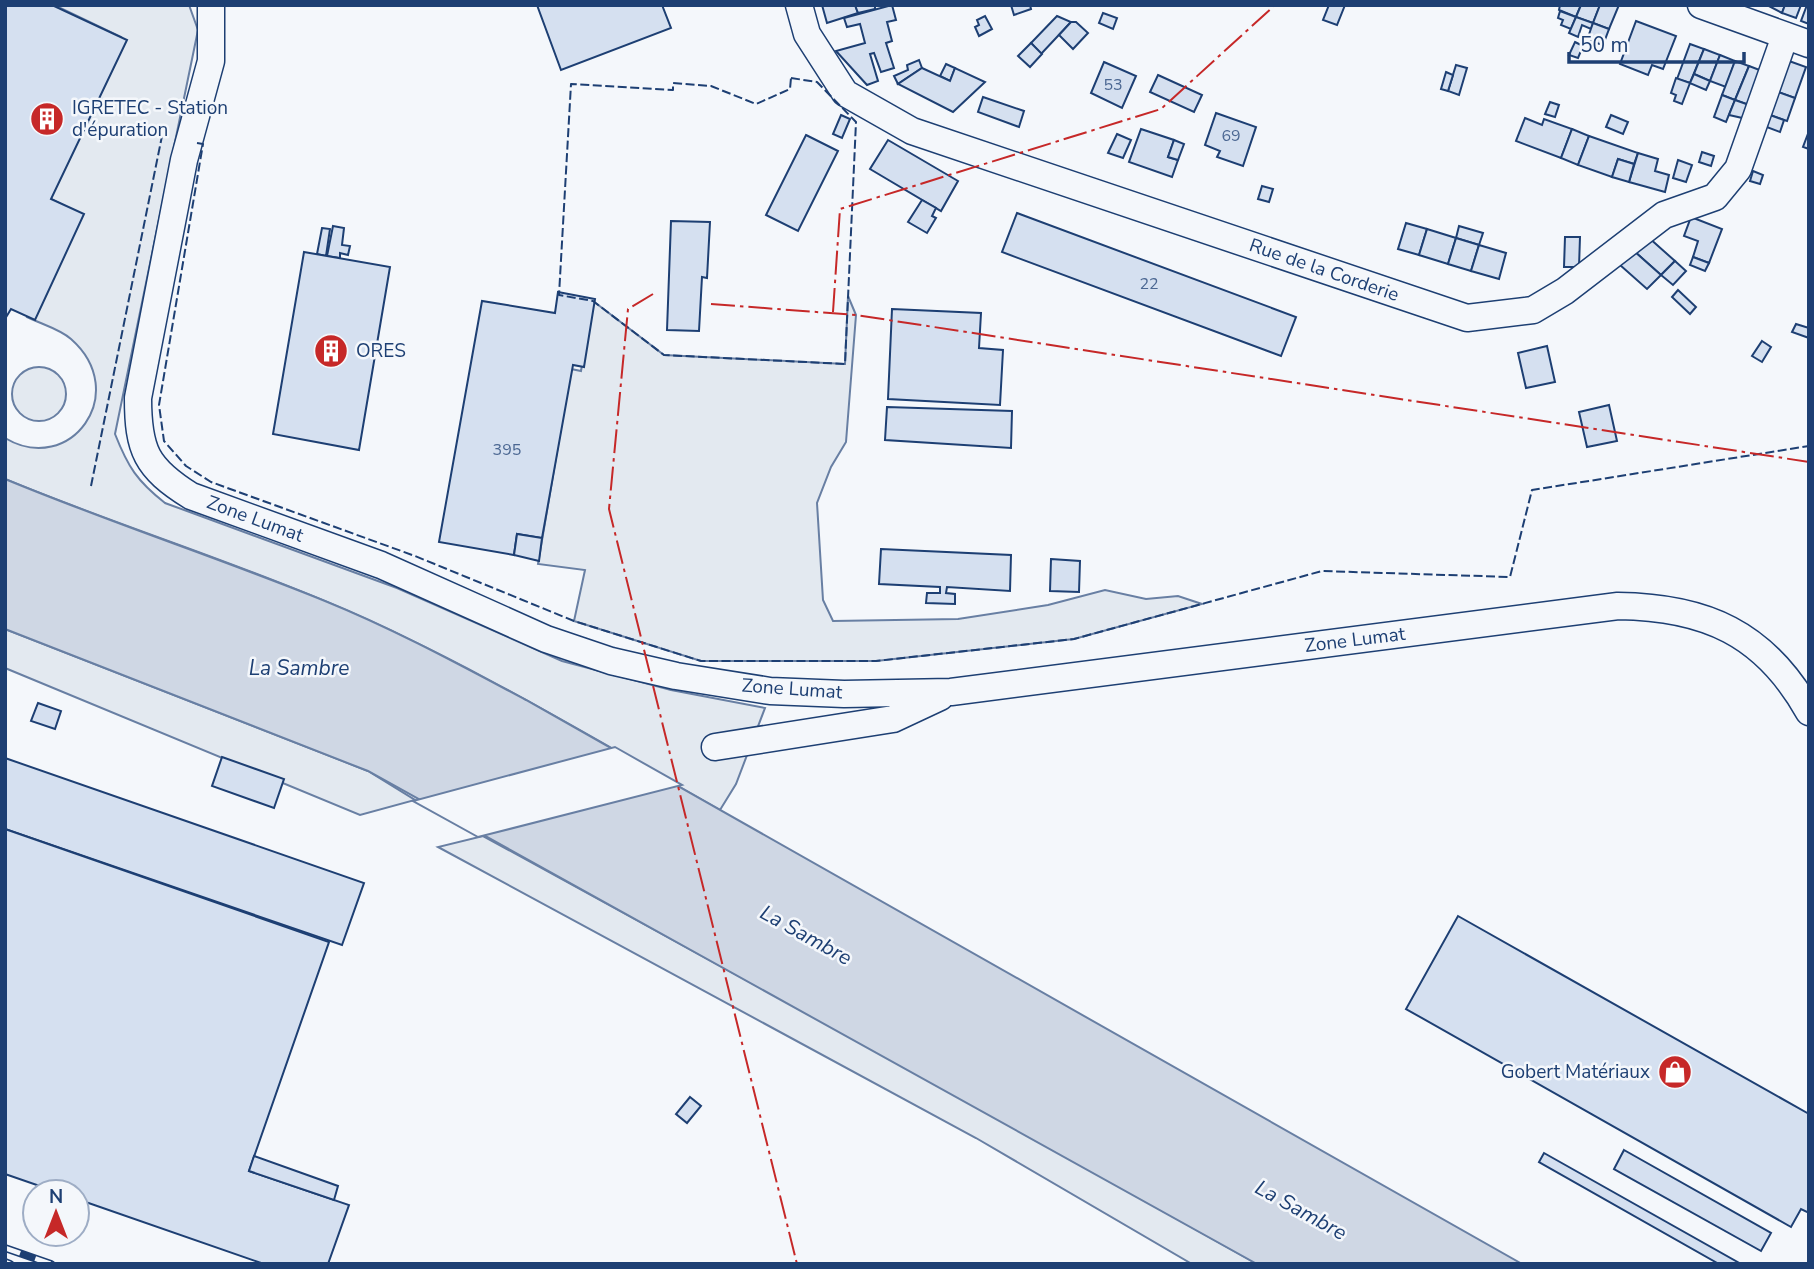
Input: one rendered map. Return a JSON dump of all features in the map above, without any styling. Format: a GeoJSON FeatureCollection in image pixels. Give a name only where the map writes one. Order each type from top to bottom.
{"type":"FeatureCollection","features":[{"type":"Feature","properties":{"kind":"street","name":"Zone Lumat"},"geometry":{"type":"LineString","coordinates":[[211,5],[211,61],[184,160],[138,398],[138,433],[148,458],[167,481],[191,496],[381,565],[546,639],[611,661],[676,676],[770,691],[845,694],[951,692],[1618,606],[1660,606],[1708,618],[1751,642],[1780,670],[1809,712]]}},
{"type":"Feature","properties":{"kind":"street","name":"Rue de la Corderie"},"geometry":{"type":"LineString","coordinates":[[799,5],[807,34],[845,93],[912,131],[1467,318],[1533,310],[1565,291],[1664,215],[1715,197],[1738,169],[1797,40]]}},
{"type":"Feature","properties":{"kind":"street"},"geometry":{"type":"LineString","coordinates":[[1701,5],[1797,40]]}},
{"type":"Feature","properties":{"kind":"street"},"geometry":{"type":"LineString","coordinates":[[715,747],[893,719],[951,692]]}},
{"type":"Feature","properties":{"kind":"shaded area"},"geometry":{"type":"Polygon","coordinates":[[[54,5],[189,5],[198,30],[115,434],[124,456],[140,480],[165,503],[397,588],[562,661],[671,690],[765,708],[736,784],[720,810],[526,700],[378,624],[287,586],[5,479],[5,438],[29,447],[51,447],[71,438],[85,423],[94,404],[96,383],[88,360],[67,335],[27,317],[77,212],[45,196],[121,37],[54,5]]]}},
{"type":"Feature","properties":{"kind":"shaded area"},"geometry":{"type":"Polygon","coordinates":[[[848,296],[856,315],[846,442],[831,467],[817,503],[823,600],[833,621],[958,619],[1048,605],[1105,590],[1146,599],[1178,596],[1202,604],[1074,639],[876,661],[701,661],[574,621],[585,570],[538,564],[571,369],[581,371],[593,301],[664,355],[845,364],[848,296]]]}},
{"type":"Feature","properties":{"kind":"shaded area"},"geometry":{"type":"Polygon","coordinates":[[[44,367],[54,371],[62,379],[66,394],[62,409],[54,417],[34,421],[24,417],[16,409],[12,389],[16,379],[24,371],[44,367]]]}},
{"type":"Feature","properties":{"kind":"shaded area"},"geometry":{"type":"Polygon","coordinates":[[[5,629],[368,771],[415,800],[360,815],[5,668],[5,629]]]}},
{"type":"Feature","properties":{"kind":"shaded area"},"geometry":{"type":"Polygon","coordinates":[[[483,836],[971,1103],[1257,1264],[1192,1264],[976,1138],[438,847],[483,836]]]}},
{"type":"Feature","properties":{"kind":"water","name":"La Sambre"},"geometry":{"type":"Polygon","coordinates":[[[5,479],[325,601],[452,661],[526,700],[1522,1264],[1257,1264],[368,771],[5,629],[5,479]]]}},
{"type":"Feature","properties":{"kind":"pier"},"geometry":{"type":"Polygon","coordinates":[[[615,747],[682,785],[478,837],[413,801],[615,747]]]}},
{"type":"Feature","properties":{"kind":"building","name":"IGRETEC - Station d'épuration"},"geometry":{"type":"Polygon","coordinates":[[[5,5],[52,5],[127,40],[51,199],[84,214],[35,320],[11,309],[5,319],[5,5]]]}},
{"type":"Feature","properties":{"kind":"building"},"geometry":{"type":"Polygon","coordinates":[[[537,5],[662,5],[671,28],[561,70],[537,5]]]}},
{"type":"Feature","properties":{"kind":"building"},"geometry":{"type":"Polygon","coordinates":[[[822,5],[855,5],[858,13],[827,23],[822,5]]]}},
{"type":"Feature","properties":{"kind":"building"},"geometry":{"type":"Polygon","coordinates":[[[855,5],[875,5],[875,9],[858,13],[855,5]]]}},
{"type":"Feature","properties":{"kind":"building"},"geometry":{"type":"Polygon","coordinates":[[[892,5],[896,20],[887,22],[892,41],[886,43],[894,68],[881,72],[874,53],[870,54],[878,81],[867,85],[836,51],[865,43],[860,24],[847,27],[844,18],[892,5]]]}},
{"type":"Feature","properties":{"kind":"building"},"geometry":{"type":"Polygon","coordinates":[[[1011,5],[1030,5],[1031,9],[1014,15],[1011,5]]]}},
{"type":"Feature","properties":{"kind":"building"},"geometry":{"type":"Polygon","coordinates":[[[1329,5],[1345,5],[1337,25],[1323,20],[1329,5]]]}},
{"type":"Feature","properties":{"kind":"building"},"geometry":{"type":"Polygon","coordinates":[[[1560,5],[1581,5],[1576,17],[1559,10],[1560,5]]]}},
{"type":"Feature","properties":{"kind":"building"},"geometry":{"type":"Polygon","coordinates":[[[1581,5],[1600,5],[1593,23],[1576,17],[1581,5]]]}},
{"type":"Feature","properties":{"kind":"building"},"geometry":{"type":"Polygon","coordinates":[[[1600,5],[1619,5],[1609,29],[1593,23],[1600,5]]]}},
{"type":"Feature","properties":{"kind":"building"},"geometry":{"type":"Polygon","coordinates":[[[1767,5],[1785,5],[1782,13],[1767,5]]]}},
{"type":"Feature","properties":{"kind":"building"},"geometry":{"type":"Polygon","coordinates":[[[1785,5],[1801,5],[1796,18],[1782,13],[1785,5]]]}},
{"type":"Feature","properties":{"kind":"building"},"geometry":{"type":"Polygon","coordinates":[[[1809,5],[1809,24],[1801,21],[1809,5]]]}},
{"type":"Feature","properties":{"kind":"building"},"geometry":{"type":"Polygon","coordinates":[[[1560,11],[1576,17],[1571,29],[1561,25],[1563,20],[1558,18],[1560,11]]]}},
{"type":"Feature","properties":{"kind":"building"},"geometry":{"type":"Polygon","coordinates":[[[1103,13],[1117,18],[1113,29],[1099,23],[1103,13]]]}},
{"type":"Feature","properties":{"kind":"building"},"geometry":{"type":"Polygon","coordinates":[[[985,16],[992,29],[979,36],[975,27],[979,25],[977,20],[985,16]]]}},
{"type":"Feature","properties":{"kind":"building"},"geometry":{"type":"Polygon","coordinates":[[[1057,16],[1071,22],[1041,54],[1031,43],[1057,16]]]}},
{"type":"Feature","properties":{"kind":"building"},"geometry":{"type":"Polygon","coordinates":[[[1576,17],[1593,23],[1591,29],[1582,25],[1578,37],[1569,33],[1576,17]]]}},
{"type":"Feature","properties":{"kind":"building"},"geometry":{"type":"Polygon","coordinates":[[[1636,21],[1676,36],[1663,69],[1652,65],[1648,75],[1620,64],[1636,21]]]}},
{"type":"Feature","properties":{"kind":"building"},"geometry":{"type":"Polygon","coordinates":[[[1071,22],[1076,22],[1088,33],[1073,49],[1059,35],[1071,22]]]}},
{"type":"Feature","properties":{"kind":"building"},"geometry":{"type":"Polygon","coordinates":[[[1593,23],[1609,29],[1603,45],[1587,40],[1593,23]]]}},
{"type":"Feature","properties":{"kind":"building"},"geometry":{"type":"Polygon","coordinates":[[[1575,42],[1583,46],[1578,58],[1569,55],[1575,42]]]}},
{"type":"Feature","properties":{"kind":"building"},"geometry":{"type":"Polygon","coordinates":[[[1031,43],[1042,54],[1030,67],[1018,56],[1031,43]]]}},
{"type":"Feature","properties":{"kind":"building"},"geometry":{"type":"Polygon","coordinates":[[[1690,44],[1704,49],[1690,83],[1677,79],[1690,44]]]}},
{"type":"Feature","properties":{"kind":"building"},"geometry":{"type":"Polygon","coordinates":[[[1704,49],[1720,55],[1710,81],[1694,74],[1704,49]]]}},
{"type":"Feature","properties":{"kind":"building"},"geometry":{"type":"Polygon","coordinates":[[[1720,55],[1735,61],[1726,87],[1710,81],[1720,55]]]}},
{"type":"Feature","properties":{"kind":"building"},"geometry":{"type":"Polygon","coordinates":[[[919,60],[922,68],[898,84],[894,76],[908,70],[907,65],[919,60]]]}},
{"type":"Feature","properties":{"kind":"building"},"geometry":{"type":"Polygon","coordinates":[[[1735,61],[1749,66],[1735,100],[1722,95],[1735,61]]]}},
{"type":"Feature","properties":{"kind":"building"},"geometry":{"type":"Polygon","coordinates":[[[1789,61],[1806,67],[1795,98],[1778,92],[1789,61]]]}},
{"type":"Feature","properties":{"kind":"building"},"geometry":{"type":"Polygon","coordinates":[[[1104,62],[1136,76],[1122,108],[1091,93],[1104,62]]]}},
{"type":"Feature","properties":{"kind":"building"},"geometry":{"type":"Polygon","coordinates":[[[946,64],[955,68],[950,81],[940,76],[946,64]]]}},
{"type":"Feature","properties":{"kind":"building"},"geometry":{"type":"Polygon","coordinates":[[[1456,65],[1467,68],[1459,95],[1448,91],[1456,65]]]}},
{"type":"Feature","properties":{"kind":"building"},"geometry":{"type":"Polygon","coordinates":[[[1749,66],[1765,72],[1752,106],[1735,100],[1749,66]]]}},
{"type":"Feature","properties":{"kind":"building"},"geometry":{"type":"Polygon","coordinates":[[[922,68],[950,81],[955,68],[985,82],[953,112],[898,84],[922,68]]]}},
{"type":"Feature","properties":{"kind":"building"},"geometry":{"type":"Polygon","coordinates":[[[1446,72],[1453,75],[1448,91],[1441,89],[1446,72]]]}},
{"type":"Feature","properties":{"kind":"building"},"geometry":{"type":"Polygon","coordinates":[[[1694,74],[1710,81],[1706,90],[1690,83],[1694,74]]]}},
{"type":"Feature","properties":{"kind":"building"},"geometry":{"type":"Polygon","coordinates":[[[1158,75],[1202,95],[1194,112],[1150,92],[1158,75]]]}},
{"type":"Feature","properties":{"kind":"building"},"geometry":{"type":"Polygon","coordinates":[[[1676,78],[1690,83],[1682,104],[1674,101],[1676,95],[1671,93],[1676,78]]]}},
{"type":"Feature","properties":{"kind":"building"},"geometry":{"type":"Polygon","coordinates":[[[1778,92],[1795,98],[1787,121],[1770,115],[1778,92]]]}},
{"type":"Feature","properties":{"kind":"building"},"geometry":{"type":"Polygon","coordinates":[[[1722,95],[1735,100],[1726,122],[1714,117],[1722,95]]]}},
{"type":"Feature","properties":{"kind":"building"},"geometry":{"type":"Polygon","coordinates":[[[983,97],[1024,111],[1019,127],[978,112],[983,97]]]}},
{"type":"Feature","properties":{"kind":"building"},"geometry":{"type":"Polygon","coordinates":[[[1735,100],[1752,106],[1747,119],[1729,115],[1735,100]]]}},
{"type":"Feature","properties":{"kind":"building"},"geometry":{"type":"Polygon","coordinates":[[[1550,102],[1559,105],[1555,117],[1545,114],[1550,102]]]}},
{"type":"Feature","properties":{"kind":"building"},"geometry":{"type":"Polygon","coordinates":[[[1216,113],[1256,127],[1243,166],[1217,157],[1220,151],[1205,145],[1216,113]]]}},
{"type":"Feature","properties":{"kind":"building"},"geometry":{"type":"Polygon","coordinates":[[[841,115],[850,119],[842,138],[833,134],[841,115]]]}},
{"type":"Feature","properties":{"kind":"building"},"geometry":{"type":"Polygon","coordinates":[[[1611,115],[1628,122],[1623,134],[1606,127],[1611,115]]]}},
{"type":"Feature","properties":{"kind":"building"},"geometry":{"type":"Polygon","coordinates":[[[1770,115],[1784,120],[1780,132],[1764,126],[1770,115]]]}},
{"type":"Feature","properties":{"kind":"building"},"geometry":{"type":"Polygon","coordinates":[[[1525,118],[1542,125],[1544,119],[1572,129],[1561,158],[1516,141],[1525,118]]]}},
{"type":"Feature","properties":{"kind":"building"},"geometry":{"type":"Polygon","coordinates":[[[1141,129],[1174,140],[1168,157],[1178,160],[1172,177],[1129,162],[1141,129]]]}},
{"type":"Feature","properties":{"kind":"building"},"geometry":{"type":"Polygon","coordinates":[[[1572,129],[1589,136],[1578,165],[1561,158],[1572,129]]]}},
{"type":"Feature","properties":{"kind":"building"},"geometry":{"type":"Polygon","coordinates":[[[1809,131],[1809,149],[1803,147],[1809,131]]]}},
{"type":"Feature","properties":{"kind":"building"},"geometry":{"type":"Polygon","coordinates":[[[1117,134],[1131,140],[1123,158],[1108,153],[1117,134]]]}},
{"type":"Feature","properties":{"kind":"building"},"geometry":{"type":"Polygon","coordinates":[[[806,135],[838,151],[798,231],[766,215],[806,135]]]}},
{"type":"Feature","properties":{"kind":"building"},"geometry":{"type":"Polygon","coordinates":[[[1589,136],[1638,153],[1634,164],[1618,159],[1612,177],[1578,165],[1589,136]]]}},
{"type":"Feature","properties":{"kind":"building"},"geometry":{"type":"Polygon","coordinates":[[[888,140],[958,181],[941,211],[870,169],[888,140]]]}},
{"type":"Feature","properties":{"kind":"building"},"geometry":{"type":"Polygon","coordinates":[[[1174,140],[1184,144],[1178,160],[1168,157],[1174,140]]]}},
{"type":"Feature","properties":{"kind":"building"},"geometry":{"type":"Polygon","coordinates":[[[1702,152],[1714,156],[1711,166],[1699,162],[1702,152]]]}},
{"type":"Feature","properties":{"kind":"building"},"geometry":{"type":"Polygon","coordinates":[[[1638,153],[1658,159],[1655,171],[1669,175],[1665,192],[1629,182],[1638,153]]]}},
{"type":"Feature","properties":{"kind":"building"},"geometry":{"type":"Polygon","coordinates":[[[1618,159],[1634,164],[1629,182],[1612,177],[1618,159]]]}},
{"type":"Feature","properties":{"kind":"building"},"geometry":{"type":"Polygon","coordinates":[[[1678,160],[1692,165],[1686,182],[1673,178],[1678,160]]]}},
{"type":"Feature","properties":{"kind":"building"},"geometry":{"type":"Polygon","coordinates":[[[1753,171],[1763,175],[1760,184],[1750,181],[1753,171]]]}},
{"type":"Feature","properties":{"kind":"building"},"geometry":{"type":"Polygon","coordinates":[[[1262,186],[1273,189],[1269,202],[1258,199],[1262,186]]]}},
{"type":"Feature","properties":{"kind":"building"},"geometry":{"type":"Polygon","coordinates":[[[922,200],[936,208],[932,216],[936,218],[927,233],[908,222],[922,200]]]}},
{"type":"Feature","properties":{"kind":"building"},"geometry":{"type":"Polygon","coordinates":[[[1017,213],[1296,317],[1281,356],[1002,252],[1017,213]]]}},
{"type":"Feature","properties":{"kind":"building"},"geometry":{"type":"Polygon","coordinates":[[[1691,217],[1722,229],[1709,263],[1693,257],[1698,241],[1684,236],[1691,217]]]}},
{"type":"Feature","properties":{"kind":"building"},"geometry":{"type":"Polygon","coordinates":[[[671,221],[710,222],[707,278],[702,277],[699,331],[667,330],[671,221]]]}},
{"type":"Feature","properties":{"kind":"building"},"geometry":{"type":"Polygon","coordinates":[[[1406,223],[1427,229],[1419,255],[1398,249],[1406,223]]]}},
{"type":"Feature","properties":{"kind":"building"},"geometry":{"type":"Polygon","coordinates":[[[333,226],[344,228],[342,245],[350,246],[348,255],[340,253],[340,258],[327,256],[333,226]]]}},
{"type":"Feature","properties":{"kind":"building"},"geometry":{"type":"Polygon","coordinates":[[[1459,226],[1483,233],[1479,245],[1456,238],[1459,226]]]}},
{"type":"Feature","properties":{"kind":"building"},"geometry":{"type":"Polygon","coordinates":[[[322,228],[330,229],[326,256],[317,254],[322,228]]]}},
{"type":"Feature","properties":{"kind":"building"},"geometry":{"type":"Polygon","coordinates":[[[1427,229],[1456,238],[1448,264],[1419,255],[1427,229]]]}},
{"type":"Feature","properties":{"kind":"building"},"geometry":{"type":"Polygon","coordinates":[[[1565,237],[1580,237],[1579,267],[1564,267],[1565,237]]]}},
{"type":"Feature","properties":{"kind":"building"},"geometry":{"type":"Polygon","coordinates":[[[1648,237],[1675,261],[1661,275],[1634,251],[1648,237]]]}},
{"type":"Feature","properties":{"kind":"building"},"geometry":{"type":"Polygon","coordinates":[[[1456,238],[1479,245],[1471,271],[1448,264],[1456,238]]]}},
{"type":"Feature","properties":{"kind":"building"},"geometry":{"type":"Polygon","coordinates":[[[1479,245],[1506,253],[1499,279],[1471,271],[1479,245]]]}},
{"type":"Feature","properties":{"kind":"building"},"geometry":{"type":"Polygon","coordinates":[[[1634,251],[1661,275],[1647,289],[1620,265],[1634,251]]]}},
{"type":"Feature","properties":{"kind":"building","name":"ORES"},"geometry":{"type":"Polygon","coordinates":[[[304,252],[390,267],[359,450],[273,434],[304,252]]]}},
{"type":"Feature","properties":{"kind":"building"},"geometry":{"type":"Polygon","coordinates":[[[1693,257],[1709,263],[1705,271],[1690,265],[1693,257]]]}},
{"type":"Feature","properties":{"kind":"building"},"geometry":{"type":"Polygon","coordinates":[[[1675,261],[1686,271],[1673,285],[1661,275],[1675,261]]]}},
{"type":"Feature","properties":{"kind":"building"},"geometry":{"type":"Polygon","coordinates":[[[1678,290],[1696,307],[1690,314],[1672,297],[1678,290]]]}},
{"type":"Feature","properties":{"kind":"building"},"geometry":{"type":"Polygon","coordinates":[[[558,292],[595,299],[584,367],[573,365],[542,538],[517,534],[514,555],[439,542],[482,301],[555,313],[558,292]]]}},
{"type":"Feature","properties":{"kind":"building"},"geometry":{"type":"Polygon","coordinates":[[[892,309],[981,313],[979,348],[1003,350],[1000,405],[888,399],[892,309]]]}},
{"type":"Feature","properties":{"kind":"building"},"geometry":{"type":"Polygon","coordinates":[[[1796,324],[1809,328],[1809,338],[1792,332],[1796,324]]]}},
{"type":"Feature","properties":{"kind":"building"},"geometry":{"type":"Polygon","coordinates":[[[1762,341],[1771,347],[1762,362],[1752,356],[1762,341]]]}},
{"type":"Feature","properties":{"kind":"building"},"geometry":{"type":"Polygon","coordinates":[[[1547,346],[1555,382],[1526,388],[1518,353],[1547,346]]]}},
{"type":"Feature","properties":{"kind":"building"},"geometry":{"type":"Polygon","coordinates":[[[1609,405],[1617,441],[1587,447],[1579,412],[1609,405]]]}},
{"type":"Feature","properties":{"kind":"building"},"geometry":{"type":"Polygon","coordinates":[[[887,407],[1012,411],[1011,448],[885,440],[887,407]]]}},
{"type":"Feature","properties":{"kind":"building"},"geometry":{"type":"Polygon","coordinates":[[[517,534],[542,538],[539,561],[514,555],[517,534]]]}},
{"type":"Feature","properties":{"kind":"building"},"geometry":{"type":"Polygon","coordinates":[[[881,549],[1011,555],[1010,591],[947,587],[946,593],[955,594],[955,604],[926,603],[927,593],[940,593],[940,587],[879,584],[881,549]]]}},
{"type":"Feature","properties":{"kind":"building"},"geometry":{"type":"Polygon","coordinates":[[[1051,559],[1080,561],[1079,592],[1050,591],[1051,559]]]}},
{"type":"Feature","properties":{"kind":"building"},"geometry":{"type":"Polygon","coordinates":[[[38,703],[61,711],[55,729],[31,721],[38,703]]]}},
{"type":"Feature","properties":{"kind":"building"},"geometry":{"type":"Polygon","coordinates":[[[222,757],[284,779],[274,808],[212,786],[222,757]]]}},
{"type":"Feature","properties":{"kind":"building"},"geometry":{"type":"Polygon","coordinates":[[[5,758],[364,883],[342,945],[5,829],[5,758]]]}},
{"type":"Feature","properties":{"kind":"building"},"geometry":{"type":"Polygon","coordinates":[[[5,829],[329,942],[249,1171],[349,1205],[328,1264],[264,1264],[91,1204],[91,1178],[21,1180],[5,1174],[5,829]]]}},
{"type":"Feature","properties":{"kind":"building"},"geometry":{"type":"Polygon","coordinates":[[[1458,916],[1809,1114],[1809,1213],[1801,1209],[1791,1227],[1406,1009],[1458,916]]]}},
{"type":"Feature","properties":{"kind":"building"},"geometry":{"type":"Polygon","coordinates":[[[690,1097],[701,1106],[687,1123],[676,1114],[690,1097]]]}},
{"type":"Feature","properties":{"kind":"building"},"geometry":{"type":"Polygon","coordinates":[[[1624,1150],[1771,1233],[1761,1251],[1614,1169],[1624,1150]]]}},
{"type":"Feature","properties":{"kind":"building"},"geometry":{"type":"Polygon","coordinates":[[[1544,1153],[1741,1264],[1719,1264],[1539,1162],[1544,1153]]]}},
{"type":"Feature","properties":{"kind":"building"},"geometry":{"type":"Polygon","coordinates":[[[254,1156],[338,1186],[334,1200],[249,1171],[254,1156]]]}},
{"type":"Feature","properties":{"kind":"railway"},"geometry":{"type":"LineString","coordinates":[[5,1248],[51,1264]]}},
{"type":"Feature","properties":{"kind":"railway"},"geometry":{"type":"LineString","coordinates":[[5,1262],[10,1264]]}},
{"type":"Feature","properties":{"kind":"fence"},"geometry":{"type":"LineString","coordinates":[[791,78],[817,82],[856,122],[845,364],[664,355],[593,301],[559,295],[571,84],[673,90],[673,83],[711,86],[756,104],[790,89],[791,78]]}},
{"type":"Feature","properties":{"kind":"fence"},"geometry":{"type":"LineString","coordinates":[[91,486],[162,136]]}},
{"type":"Feature","properties":{"kind":"fence"},"geometry":{"type":"LineString","coordinates":[[197,143],[203,144],[159,405],[164,441],[186,466],[211,482],[415,556],[574,621],[701,661],[876,661],[1074,639],[1322,571],[1510,577],[1532,490],[1809,446]]}},
{"type":"Feature","properties":{"kind":"power"},"geometry":{"type":"LineString","coordinates":[[833,312],[840,209],[1161,109],[1275,5]]}},
{"type":"Feature","properties":{"kind":"power"},"geometry":{"type":"LineString","coordinates":[[653,294],[628,309],[609,509],[797,1264]]}},
{"type":"Feature","properties":{"kind":"power"},"geometry":{"type":"LineString","coordinates":[[711,304],[856,315],[1809,462]]}},
{"type":"Feature","properties":{"kind":"place","name":"IGRETEC - Station d'épuration"},"geometry":{"type":"Point","coordinates":[47,119]}},
{"type":"Feature","properties":{"kind":"place","name":"ORES"},"geometry":{"type":"Point","coordinates":[331,351]}},
{"type":"Feature","properties":{"kind":"place","name":"Gobert Matériaux"},"geometry":{"type":"Point","coordinates":[1675,1072]}}]}
